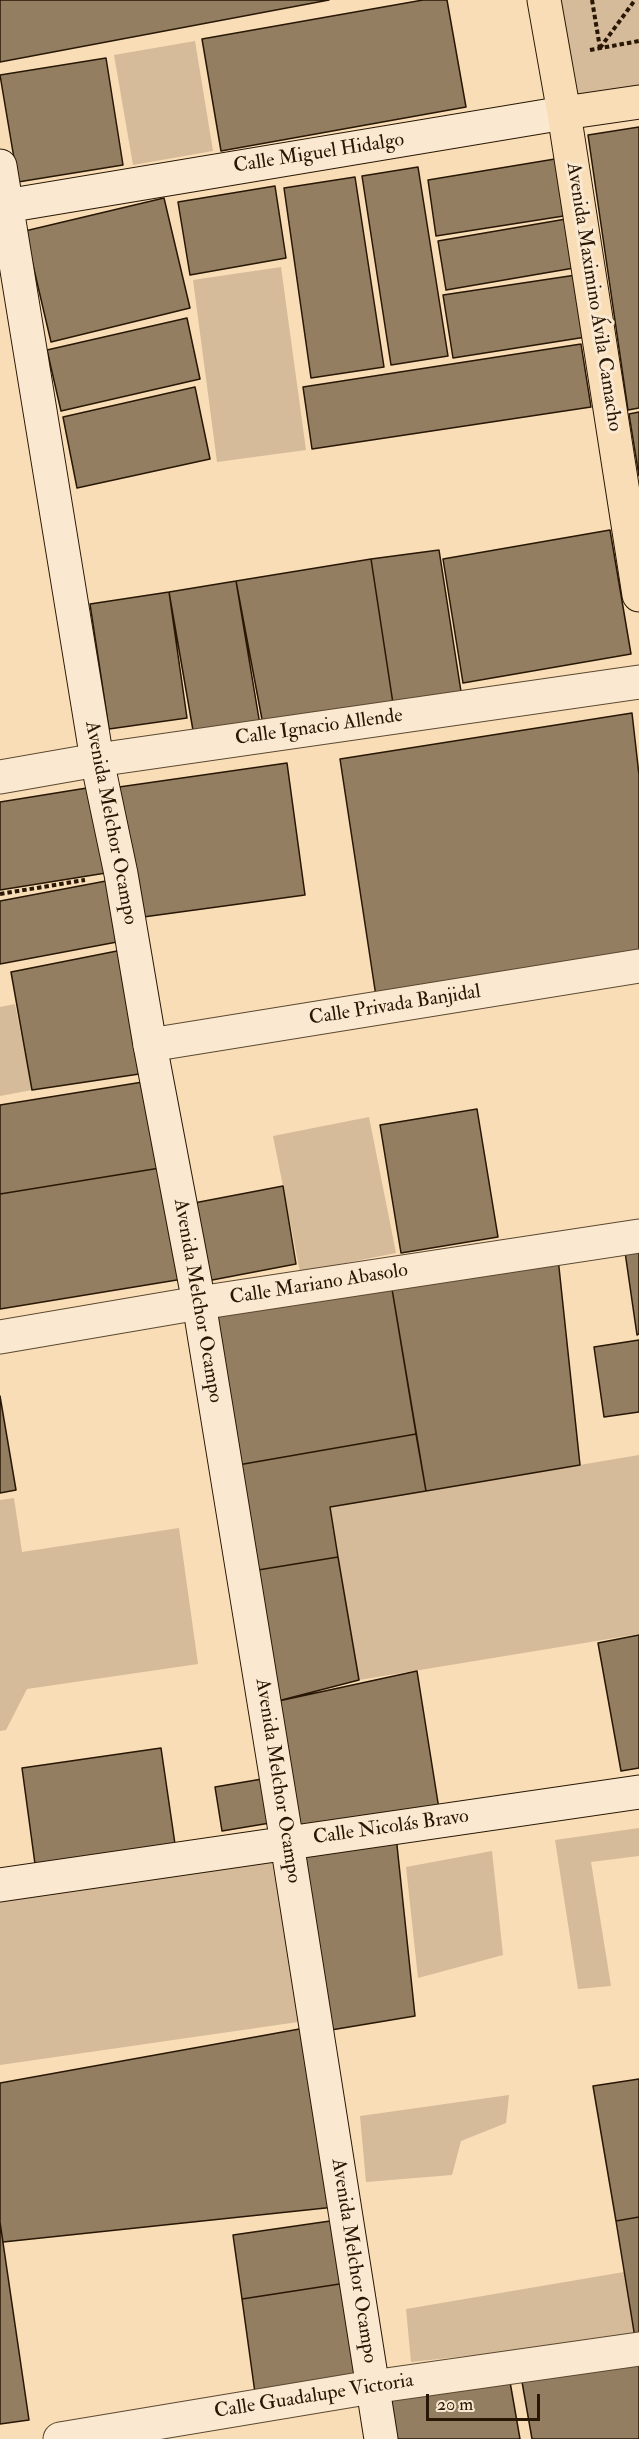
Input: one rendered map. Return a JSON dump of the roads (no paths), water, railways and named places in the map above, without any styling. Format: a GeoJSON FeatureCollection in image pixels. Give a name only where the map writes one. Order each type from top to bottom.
{"type":"FeatureCollection","features":[{"type":"Feature","properties":{"kind":"main road","name":"Avenida Maximino Ávila Camacho"},"geometry":{"type":"LineString","coordinates":[[544,0],[564,113],[639,595]]}},
{"type":"Feature","properties":{"kind":"main road","name":"Calle Miguel Hidalgo"},"geometry":{"type":"LineString","coordinates":[[564,113],[639,102]]}},
{"type":"Feature","properties":{"kind":"street","name":"Calle Miguel Hidalgo"},"geometry":{"type":"LineString","coordinates":[[4,206],[564,113]]}},
{"type":"Feature","properties":{"kind":"street","name":"Avenida Melchor Ocampo"},"geometry":{"type":"LineString","coordinates":[[0,166],[4,206],[97,760],[121,874],[150,1045],[199,1303],[381,2439]]}},
{"type":"Feature","properties":{"kind":"street","name":"Calle Ignacio Allende"},"geometry":{"type":"LineString","coordinates":[[0,777],[97,760],[639,682]]}},
{"type":"Feature","properties":{"kind":"street","name":"Calle Privada Banjidal"},"geometry":{"type":"LineString","coordinates":[[150,1045],[639,966]]}},
{"type":"Feature","properties":{"kind":"street","name":"Calle Mariano Abasolo"},"geometry":{"type":"LineString","coordinates":[[0,1336],[199,1303],[639,1236]]}},
{"type":"Feature","properties":{"kind":"street","name":"Calle Nicolás Bravo"},"geometry":{"type":"LineString","coordinates":[[0,1886],[639,1792]]}},
{"type":"Feature","properties":{"kind":"street","name":"Calle Guadalupe Victoria"},"geometry":{"type":"LineString","coordinates":[[60,2439],[372,2387],[639,2349]]}}]}
